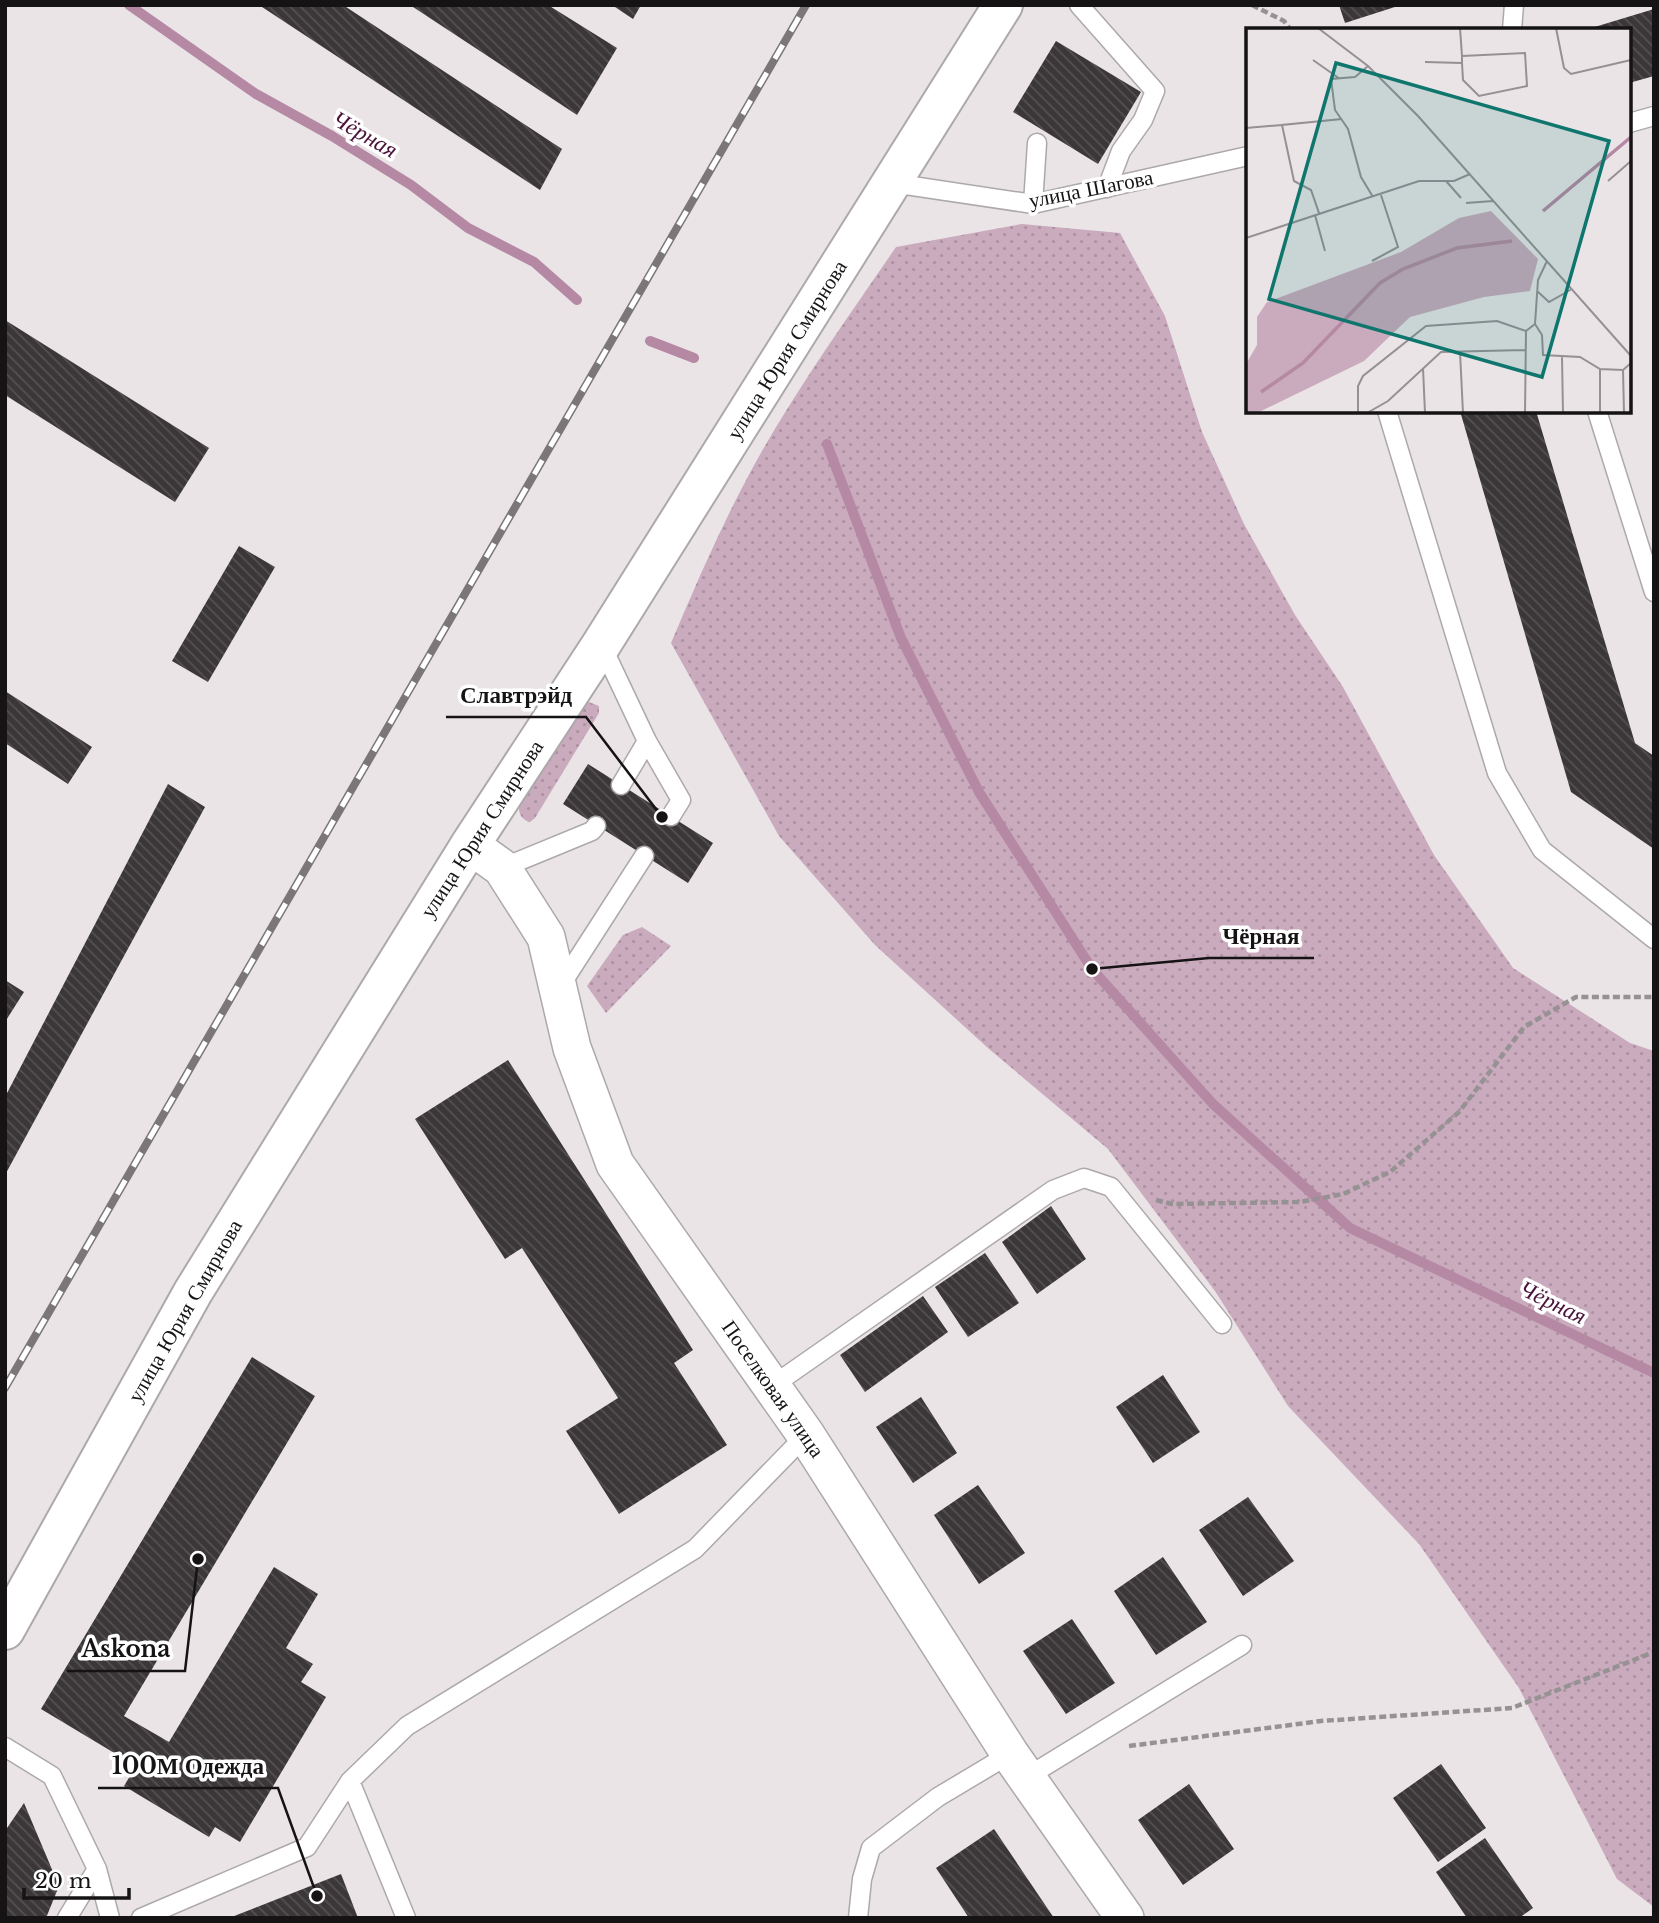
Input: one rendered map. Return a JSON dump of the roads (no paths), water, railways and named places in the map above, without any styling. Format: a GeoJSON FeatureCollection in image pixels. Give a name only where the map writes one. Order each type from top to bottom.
{"type":"FeatureCollection","features":[{"type":"Feature","properties":{"kind":"main road","name":"улица Юрия Смирнова"},"geometry":{"type":"LineString","coordinates":[[5,1630],[193,1292],[470,845],[601,645],[1003,5]]}},
{"type":"Feature","properties":{"kind":"street","name":"Поселковая улица"},"geometry":{"type":"LineString","coordinates":[[470,845],[502,868],[546,937],[572,1048],[614,1164],[806,1434],[1018,1765],[1125,1918]]}},
{"type":"Feature","properties":{"kind":"lane"},"geometry":{"type":"LineString","coordinates":[[1079,5],[1155,91],[1143,120],[1121,151],[1107,188]]}},
{"type":"Feature","properties":{"kind":"lane"},"geometry":{"type":"LineString","coordinates":[[1512,28],[1514,5]]}},
{"type":"Feature","properties":{"kind":"lane"},"geometry":{"type":"LineString","coordinates":[[1631,122],[1654,116]]}},
{"type":"Feature","properties":{"kind":"lane"},"geometry":{"type":"LineString","coordinates":[[1032,204],[1037,143]]}},
{"type":"Feature","properties":{"kind":"lane","name":"улица Шагова"},"geometry":{"type":"LineString","coordinates":[[892,183],[1032,204],[1246,156]]}},
{"type":"Feature","properties":{"kind":"lane"},"geometry":{"type":"LineString","coordinates":[[1388,413],[1497,773],[1542,850],[1654,939]]}},
{"type":"Feature","properties":{"kind":"lane"},"geometry":{"type":"LineString","coordinates":[[1598,413],[1652,581]]}},
{"type":"Feature","properties":{"kind":"lane"},"geometry":{"type":"LineString","coordinates":[[601,645],[647,741],[681,800],[671,816]]}},
{"type":"Feature","properties":{"kind":"lane"},"geometry":{"type":"LineString","coordinates":[[621,785],[647,741]]}},
{"type":"Feature","properties":{"kind":"lane"},"geometry":{"type":"LineString","coordinates":[[502,868],[592,831],[596,826]]}},
{"type":"Feature","properties":{"kind":"lane"},"geometry":{"type":"LineString","coordinates":[[559,988],[644,856]]}},
{"type":"Feature","properties":{"kind":"lane"},"geometry":{"type":"LineString","coordinates":[[772,1386],[1053,1190],[1084,1178],[1111,1187],[1222,1324]]}},
{"type":"Feature","properties":{"kind":"lane"},"geometry":{"type":"LineString","coordinates":[[141,1918],[307,1847],[350,1781],[407,1726],[695,1549],[806,1434]]}},
{"type":"Feature","properties":{"kind":"lane"},"geometry":{"type":"LineString","coordinates":[[858,1918],[862,1879],[871,1848],[938,1797],[1086,1741],[1242,1645]]}},
{"type":"Feature","properties":{"kind":"lane"},"geometry":{"type":"LineString","coordinates":[[5,1746],[52,1776],[97,1868],[110,1918]]}},
{"type":"Feature","properties":{"kind":"lane"},"geometry":{"type":"LineString","coordinates":[[350,1781],[406,1918]]}},
{"type":"Feature","properties":{"kind":"lane"},"geometry":{"type":"LineString","coordinates":[[67,1918],[97,1868]]}},
{"type":"Feature","properties":{"kind":"waterway","name":"Чёрная"},"geometry":{"type":"LineString","coordinates":[[129,5],[256,94],[332,136],[411,185],[468,228],[534,262],[577,300]]}},
{"type":"Feature","properties":{"kind":"waterway","name":"Чёрная"},"geometry":{"type":"LineString","coordinates":[[650,341],[694,358]]}},
{"type":"Feature","properties":{"kind":"waterway","name":"Чёрная"},"geometry":{"type":"LineString","coordinates":[[827,444],[901,638],[979,792],[1092,969],[1213,1104],[1350,1228],[1654,1373]]}},
{"type":"Feature","properties":{"kind":"railway"},"geometry":{"type":"LineString","coordinates":[[5,1388],[806,5]]}},
{"type":"Feature","properties":{"kind":"place","name":"Славтрэйд"},"geometry":{"type":"Point","coordinates":[662,817]}},
{"type":"Feature","properties":{"kind":"place","name":"Чёрная"},"geometry":{"type":"Point","coordinates":[1092,969]}},
{"type":"Feature","properties":{"kind":"place","name":"Askona"},"geometry":{"type":"Point","coordinates":[198,1559]}},
{"type":"Feature","properties":{"kind":"place","name":"100М Одежда"},"geometry":{"type":"Point","coordinates":[317,1896]}}]}
